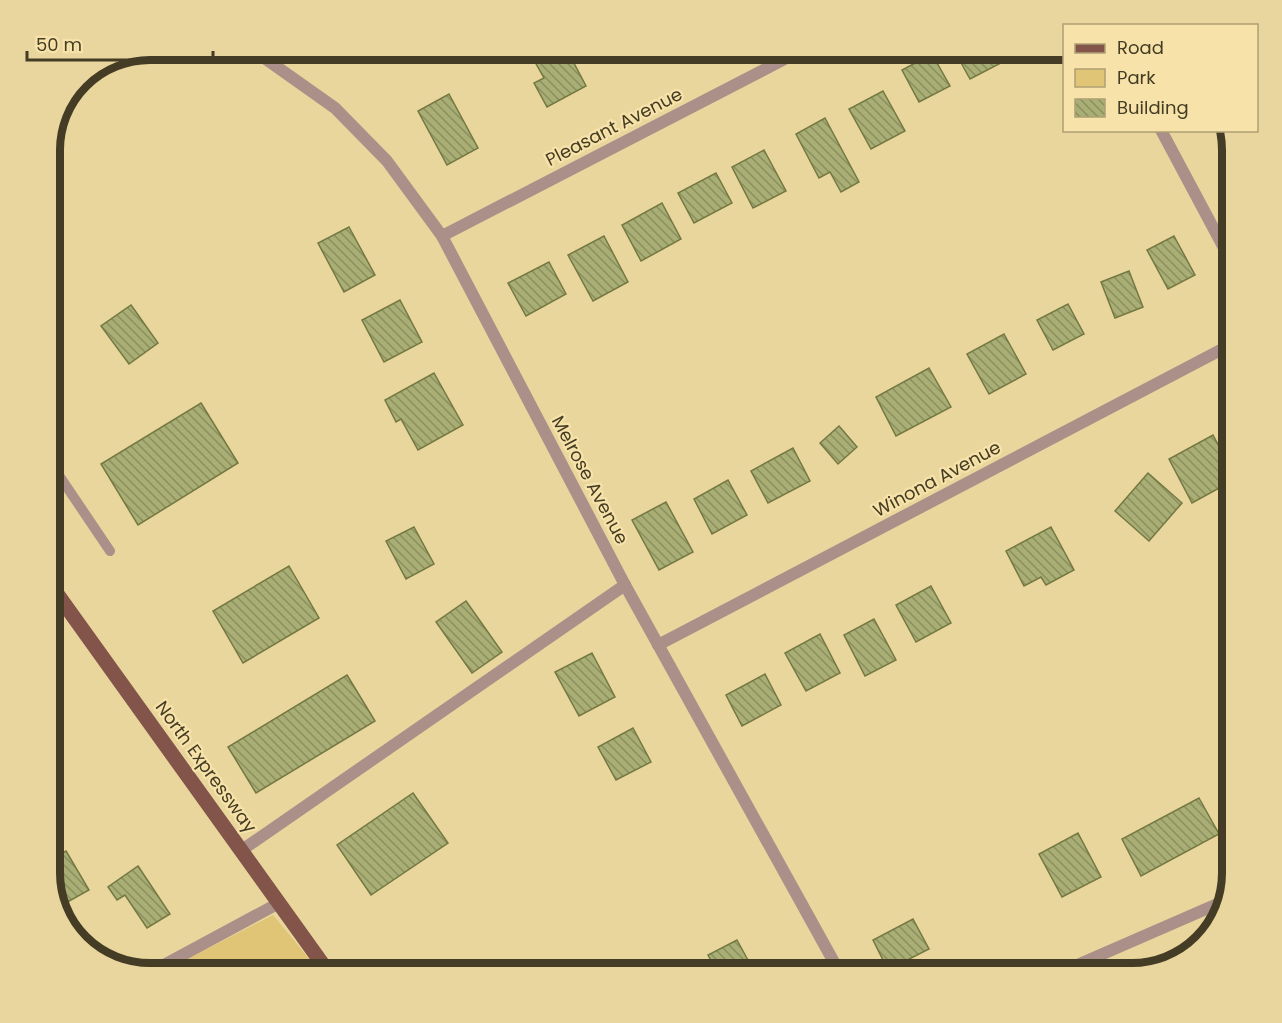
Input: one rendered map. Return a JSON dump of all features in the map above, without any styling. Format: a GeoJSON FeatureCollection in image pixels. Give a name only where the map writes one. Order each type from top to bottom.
{"type":"FeatureCollection","features":[{"type":"Feature","properties":{"kind":"main road","name":"North Expressway"},"geometry":{"type":"LineString","coordinates":[[60,598],[321,963]]}},
{"type":"Feature","properties":{"kind":"street","name":"Melrose Avenue"},"geometry":{"type":"LineString","coordinates":[[267,60],[335,108],[387,160],[442,236],[625,585],[834,963]]}},
{"type":"Feature","properties":{"kind":"street","name":"Pleasant Avenue"},"geometry":{"type":"LineString","coordinates":[[442,236],[783,60]]}},
{"type":"Feature","properties":{"kind":"street"},"geometry":{"type":"LineString","coordinates":[[1162,132],[1222,243]]}},
{"type":"Feature","properties":{"kind":"street","name":"Winona Avenue"},"geometry":{"type":"LineString","coordinates":[[658,645],[1222,350]]}},
{"type":"Feature","properties":{"kind":"street"},"geometry":{"type":"LineString","coordinates":[[242,850],[625,585]]}},
{"type":"Feature","properties":{"kind":"street"},"geometry":{"type":"LineString","coordinates":[[168,963],[279,903]]}},
{"type":"Feature","properties":{"kind":"street"},"geometry":{"type":"LineString","coordinates":[[1084,963],[1216,904]]}},
{"type":"Feature","properties":{"kind":"lane"},"geometry":{"type":"LineString","coordinates":[[60,477],[110,551]]}},
{"type":"Feature","properties":{"kind":"green space"},"geometry":{"type":"Polygon","coordinates":[[[273,915],[313,963],[179,963],[273,915]]]}},
{"type":"Feature","properties":{"kind":"building"},"geometry":{"type":"Polygon","coordinates":[[[572,60],[586,86],[547,107],[534,83],[544,78],[535,62],[572,60]]]}},
{"type":"Feature","properties":{"kind":"building"},"geometry":{"type":"Polygon","coordinates":[[[921,60],[935,60],[950,86],[919,102],[902,70],[921,60]]]}},
{"type":"Feature","properties":{"kind":"building"},"geometry":{"type":"Polygon","coordinates":[[[960,60],[997,60],[999,64],[970,79],[960,60]]]}},
{"type":"Feature","properties":{"kind":"building"},"geometry":{"type":"Polygon","coordinates":[[[883,91],[905,131],[871,149],[849,109],[883,91]]]}},
{"type":"Feature","properties":{"kind":"building"},"geometry":{"type":"Polygon","coordinates":[[[449,94],[478,148],[447,165],[418,111],[449,94]]]}},
{"type":"Feature","properties":{"kind":"building"},"geometry":{"type":"Polygon","coordinates":[[[825,118],[859,182],[841,192],[830,172],[819,178],[796,134],[825,118]]]}},
{"type":"Feature","properties":{"kind":"building"},"geometry":{"type":"Polygon","coordinates":[[[764,150],[786,191],[753,208],[732,167],[764,150]]]}},
{"type":"Feature","properties":{"kind":"building"},"geometry":{"type":"Polygon","coordinates":[[[716,173],[732,203],[694,223],[678,193],[716,173]]]}},
{"type":"Feature","properties":{"kind":"building"},"geometry":{"type":"Polygon","coordinates":[[[662,203],[681,239],[641,261],[622,225],[662,203]]]}},
{"type":"Feature","properties":{"kind":"building"},"geometry":{"type":"Polygon","coordinates":[[[349,227],[375,275],[344,292],[318,243],[349,227]]]}},
{"type":"Feature","properties":{"kind":"building"},"geometry":{"type":"Polygon","coordinates":[[[604,236],[628,282],[593,301],[568,255],[604,236]]]}},
{"type":"Feature","properties":{"kind":"building"},"geometry":{"type":"Polygon","coordinates":[[[1174,236],[1195,275],[1168,289],[1147,250],[1174,236]]]}},
{"type":"Feature","properties":{"kind":"building"},"geometry":{"type":"Polygon","coordinates":[[[549,262],[566,294],[526,316],[508,283],[549,262]]]}},
{"type":"Feature","properties":{"kind":"building"},"geometry":{"type":"Polygon","coordinates":[[[1129,271],[1143,307],[1115,318],[1101,282],[1129,271]]]}},
{"type":"Feature","properties":{"kind":"building"},"geometry":{"type":"Polygon","coordinates":[[[400,300],[422,342],[384,362],[362,320],[400,300]]]}},
{"type":"Feature","properties":{"kind":"building"},"geometry":{"type":"Polygon","coordinates":[[[1068,304],[1084,334],[1053,350],[1037,320],[1068,304]]]}},
{"type":"Feature","properties":{"kind":"building"},"geometry":{"type":"Polygon","coordinates":[[[131,305],[158,343],[129,364],[101,326],[131,305]]]}},
{"type":"Feature","properties":{"kind":"building"},"geometry":{"type":"Polygon","coordinates":[[[1004,334],[1026,374],[989,394],[967,354],[1004,334]]]}},
{"type":"Feature","properties":{"kind":"building"},"geometry":{"type":"Polygon","coordinates":[[[929,368],[951,407],[896,436],[876,397],[929,368]]]}},
{"type":"Feature","properties":{"kind":"building"},"geometry":{"type":"Polygon","coordinates":[[[434,373],[463,425],[418,450],[401,419],[396,422],[385,400],[434,373]]]}},
{"type":"Feature","properties":{"kind":"building"},"geometry":{"type":"Polygon","coordinates":[[[201,403],[238,463],[138,525],[101,464],[201,403]]]}},
{"type":"Feature","properties":{"kind":"building"},"geometry":{"type":"Polygon","coordinates":[[[839,426],[857,447],[838,464],[820,443],[839,426]]]}},
{"type":"Feature","properties":{"kind":"building"},"geometry":{"type":"Polygon","coordinates":[[[1213,435],[1222,452],[1222,486],[1192,503],[1169,459],[1213,435]]]}},
{"type":"Feature","properties":{"kind":"building"},"geometry":{"type":"Polygon","coordinates":[[[793,448],[810,481],[768,503],[751,471],[793,448]]]}},
{"type":"Feature","properties":{"kind":"building"},"geometry":{"type":"Polygon","coordinates":[[[1148,473],[1182,503],[1149,541],[1115,511],[1148,473]]]}},
{"type":"Feature","properties":{"kind":"building"},"geometry":{"type":"Polygon","coordinates":[[[728,480],[747,515],[712,534],[694,499],[728,480]]]}},
{"type":"Feature","properties":{"kind":"building"},"geometry":{"type":"Polygon","coordinates":[[[666,502],[693,552],[659,570],[632,520],[666,502]]]}},
{"type":"Feature","properties":{"kind":"building"},"geometry":{"type":"Polygon","coordinates":[[[414,527],[434,564],[406,579],[386,541],[414,527]]]}},
{"type":"Feature","properties":{"kind":"building"},"geometry":{"type":"Polygon","coordinates":[[[1051,527],[1074,570],[1046,585],[1041,577],[1024,586],[1006,551],[1051,527]]]}},
{"type":"Feature","properties":{"kind":"building"},"geometry":{"type":"Polygon","coordinates":[[[289,566],[319,618],[243,663],[213,611],[289,566]]]}},
{"type":"Feature","properties":{"kind":"building"},"geometry":{"type":"Polygon","coordinates":[[[931,586],[951,623],[916,642],[896,605],[931,586]]]}},
{"type":"Feature","properties":{"kind":"building"},"geometry":{"type":"Polygon","coordinates":[[[466,601],[502,652],[472,673],[436,622],[466,601]]]}},
{"type":"Feature","properties":{"kind":"building"},"geometry":{"type":"Polygon","coordinates":[[[874,619],[896,660],[865,676],[844,635],[874,619]]]}},
{"type":"Feature","properties":{"kind":"building"},"geometry":{"type":"Polygon","coordinates":[[[820,634],[840,673],[806,691],[785,653],[820,634]]]}},
{"type":"Feature","properties":{"kind":"building"},"geometry":{"type":"Polygon","coordinates":[[[592,653],[615,697],[579,716],[555,672],[592,653]]]}},
{"type":"Feature","properties":{"kind":"building"},"geometry":{"type":"Polygon","coordinates":[[[765,674],[781,705],[742,726],[726,695],[765,674]]]}},
{"type":"Feature","properties":{"kind":"building"},"geometry":{"type":"Polygon","coordinates":[[[347,675],[375,721],[256,793],[228,747],[347,675]]]}},
{"type":"Feature","properties":{"kind":"building"},"geometry":{"type":"Polygon","coordinates":[[[633,728],[651,762],[616,780],[598,747],[633,728]]]}},
{"type":"Feature","properties":{"kind":"building"},"geometry":{"type":"Polygon","coordinates":[[[413,793],[448,843],[371,895],[337,845],[413,793]]]}},
{"type":"Feature","properties":{"kind":"building"},"geometry":{"type":"Polygon","coordinates":[[[1199,798],[1219,834],[1141,876],[1122,839],[1199,798]]]}},
{"type":"Feature","properties":{"kind":"building"},"geometry":{"type":"Polygon","coordinates":[[[1078,833],[1101,877],[1062,897],[1039,854],[1078,833]]]}},
{"type":"Feature","properties":{"kind":"building"},"geometry":{"type":"Polygon","coordinates":[[[66,851],[89,890],[66,903],[60,879],[60,854],[66,851]]]}},
{"type":"Feature","properties":{"kind":"building"},"geometry":{"type":"Polygon","coordinates":[[[138,866],[170,914],[147,928],[125,895],[117,900],[108,887],[138,866]]]}},
{"type":"Feature","properties":{"kind":"building"},"geometry":{"type":"Polygon","coordinates":[[[913,919],[929,949],[902,963],[884,963],[873,940],[913,919]]]}},
{"type":"Feature","properties":{"kind":"building"},"geometry":{"type":"Polygon","coordinates":[[[737,940],[750,963],[712,963],[708,955],[737,940]]]}}]}
